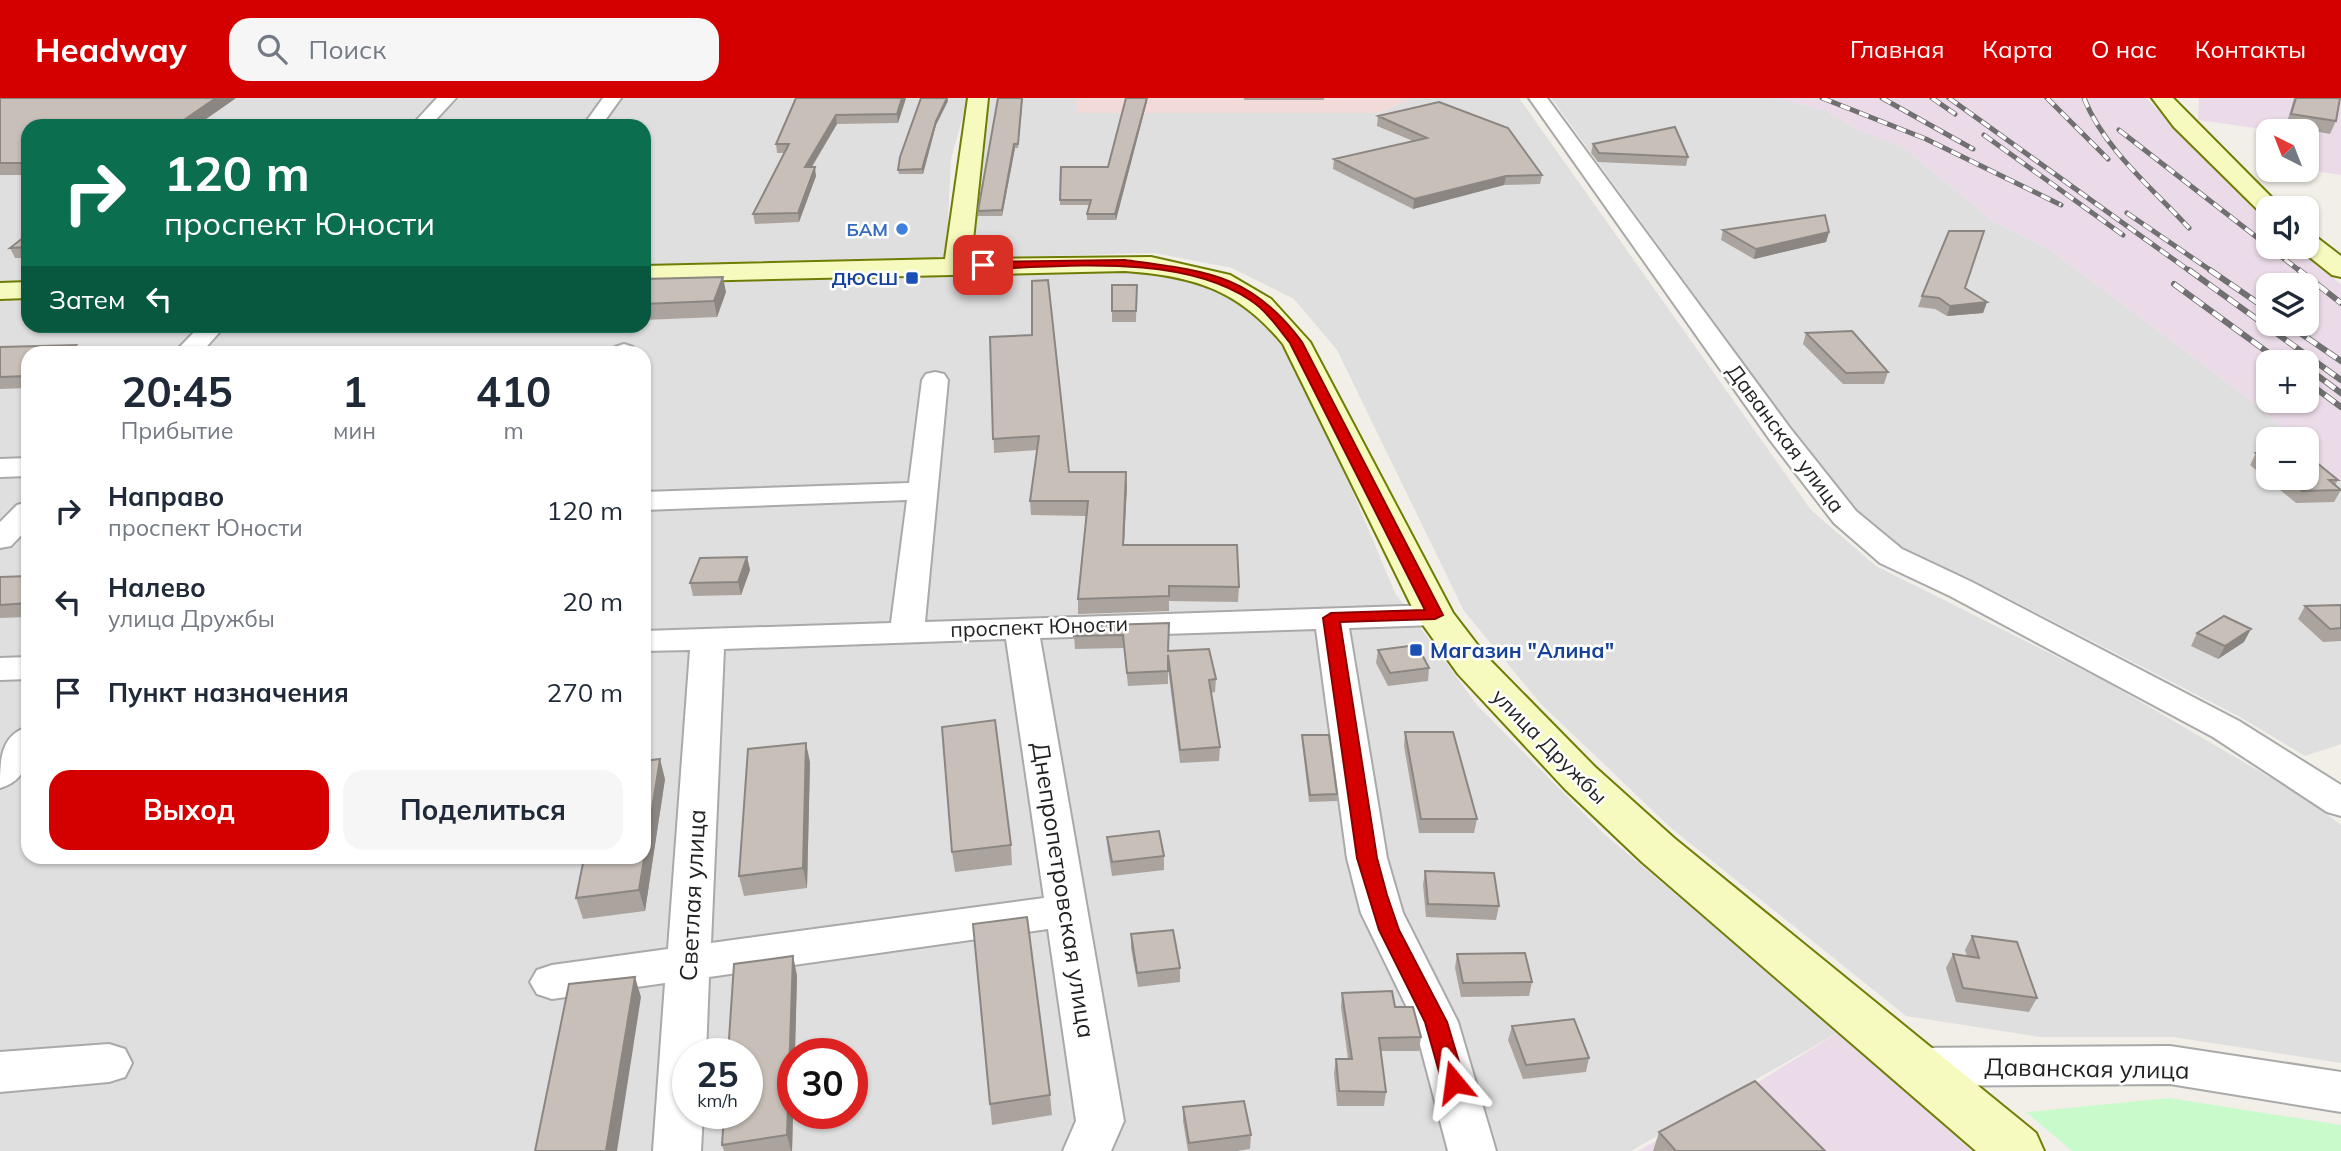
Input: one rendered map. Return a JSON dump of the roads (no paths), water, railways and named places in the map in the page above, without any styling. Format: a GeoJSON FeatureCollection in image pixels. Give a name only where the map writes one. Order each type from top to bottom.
{"type":"FeatureCollection","features":[{"type":"Feature","properties":{"kind":"street"},"geometry":{"type":"LineString","coordinates":[[427,119],[447,98]]}},
{"type":"Feature","properties":{"kind":"street"},"geometry":{"type":"LineString","coordinates":[[597,119],[612,98]]}},
{"type":"Feature","properties":{"kind":"street"},"geometry":{"type":"LineString","coordinates":[[957,266],[978,98]]}},
{"type":"Feature","properties":{"kind":"street","name":"Даванская улица"},"geometry":{"type":"LineString","coordinates":[[1538,98],[1780,434],[1845,517],[1891,556],[1961,589],[2226,729],[2341,803]]}},
{"type":"Feature","properties":{"kind":"street"},"geometry":{"type":"LineString","coordinates":[[2162,98],[2182,122],[2258,196]]}},
{"type":"Feature","properties":{"kind":"street"},"geometry":{"type":"LineString","coordinates":[[2319,251],[2341,268]]}},
{"type":"Feature","properties":{"kind":"street","name":"улица Дружбы"},"geometry":{"type":"LineString","coordinates":[[651,274],[1144,264],[1210,276],[1253,297],[1283,324],[1309,365],[1435,615],[1472,666],[1580,778],[1783,957],[2016,1151]]}},
{"type":"Feature","properties":{"kind":"street"},"geometry":{"type":"LineString","coordinates":[[0,291],[21,290]]}},
{"type":"Feature","properties":{"kind":"street"},"geometry":{"type":"LineString","coordinates":[[193,346],[206,333]]}},
{"type":"Feature","properties":{"kind":"street"},"geometry":{"type":"LineString","coordinates":[[907,630],[935,380]]}},
{"type":"Feature","properties":{"kind":"street"},"geometry":{"type":"LineString","coordinates":[[0,468],[21,467]]}},
{"type":"Feature","properties":{"kind":"street"},"geometry":{"type":"LineString","coordinates":[[651,501],[922,491]]}},
{"type":"Feature","properties":{"kind":"street"},"geometry":{"type":"LineString","coordinates":[[0,539],[21,518]]}},
{"type":"Feature","properties":{"kind":"street","name":"проспект Юности"},"geometry":{"type":"LineString","coordinates":[[651,641],[907,630],[1435,615]]}},
{"type":"Feature","properties":{"kind":"street"},"geometry":{"type":"LineString","coordinates":[[1331,618],[1367,858],[1379,902],[1436,1022],[1472,1151]]}},
{"type":"Feature","properties":{"kind":"street","name":"Днепропетровская улица"},"geometry":{"type":"LineString","coordinates":[[1021,627],[1100,1121],[1087,1151]]}},
{"type":"Feature","properties":{"kind":"street","name":"Светлая улица"},"geometry":{"type":"LineString","coordinates":[[677,1151],[708,638]]}},
{"type":"Feature","properties":{"kind":"street"},"geometry":{"type":"LineString","coordinates":[[0,669],[21,668]]}},
{"type":"Feature","properties":{"kind":"street"},"geometry":{"type":"LineString","coordinates":[[0,775],[21,748]]}},
{"type":"Feature","properties":{"kind":"street"},"geometry":{"type":"LineString","coordinates":[[552,982],[1067,911]]}},
{"type":"Feature","properties":{"kind":"street"},"geometry":{"type":"LineString","coordinates":[[0,1072],[109,1063]]}},
{"type":"Feature","properties":{"kind":"street","name":"Даванская улица"},"geometry":{"type":"LineString","coordinates":[[1915,1067],[2170,1065],[2341,1092]]}},
{"type":"Feature","properties":{"kind":"railway"},"geometry":{"type":"LineString","coordinates":[[1822,98],[1926,139],[2061,205]]}},
{"type":"Feature","properties":{"kind":"railway"},"geometry":{"type":"LineString","coordinates":[[1882,98],[1973,149]]}},
{"type":"Feature","properties":{"kind":"railway"},"geometry":{"type":"LineString","coordinates":[[1932,98],[1955,114]]}},
{"type":"Feature","properties":{"kind":"railway"},"geometry":{"type":"LineString","coordinates":[[1949,98],[2191,272]]}},
{"type":"Feature","properties":{"kind":"railway"},"geometry":{"type":"LineString","coordinates":[[2047,98],[2108,159]]}},
{"type":"Feature","properties":{"kind":"railway"},"geometry":{"type":"LineString","coordinates":[[2084,98],[2093,117],[2116,151],[2189,228]]}},
{"type":"Feature","properties":{"kind":"railway"},"geometry":{"type":"LineString","coordinates":[[2119,130],[2256,237]]}},
{"type":"Feature","properties":{"kind":"railway"},"geometry":{"type":"LineString","coordinates":[[1984,135],[2123,235]]}},
{"type":"Feature","properties":{"kind":"railway"},"geometry":{"type":"LineString","coordinates":[[2127,213],[2213,272]]}},
{"type":"Feature","properties":{"kind":"railway"},"geometry":{"type":"LineString","coordinates":[[2284,259],[2301,272]]}},
{"type":"Feature","properties":{"kind":"railway"},"geometry":{"type":"LineString","coordinates":[[2189,270],[2341,380]]}},
{"type":"Feature","properties":{"kind":"railway"},"geometry":{"type":"LineString","coordinates":[[2210,270],[2256,302]]}},
{"type":"Feature","properties":{"kind":"railway"},"geometry":{"type":"LineString","coordinates":[[2299,270],[2341,303]]}},
{"type":"Feature","properties":{"kind":"railway"},"geometry":{"type":"LineString","coordinates":[[2174,284],[2265,350]]}},
{"type":"Feature","properties":{"kind":"railway"},"geometry":{"type":"LineString","coordinates":[[2305,336],[2341,361]]}},
{"type":"Feature","properties":{"kind":"railway"},"geometry":{"type":"LineString","coordinates":[[2319,377],[2341,393]]}},
{"type":"Feature","properties":{"kind":"railway"},"geometry":{"type":"LineString","coordinates":[[2319,391],[2341,407]]}},
{"type":"Feature","properties":{"kind":"place","name":"БАМ"},"geometry":{"type":"Point","coordinates":[902,229]}},
{"type":"Feature","properties":{"kind":"place","name":"ДЮСШ"},"geometry":{"type":"Point","coordinates":[912,278]}},
{"type":"Feature","properties":{"kind":"place","name":"Магазин \"Алина\""},"geometry":{"type":"Point","coordinates":[1416,650]}}]}
